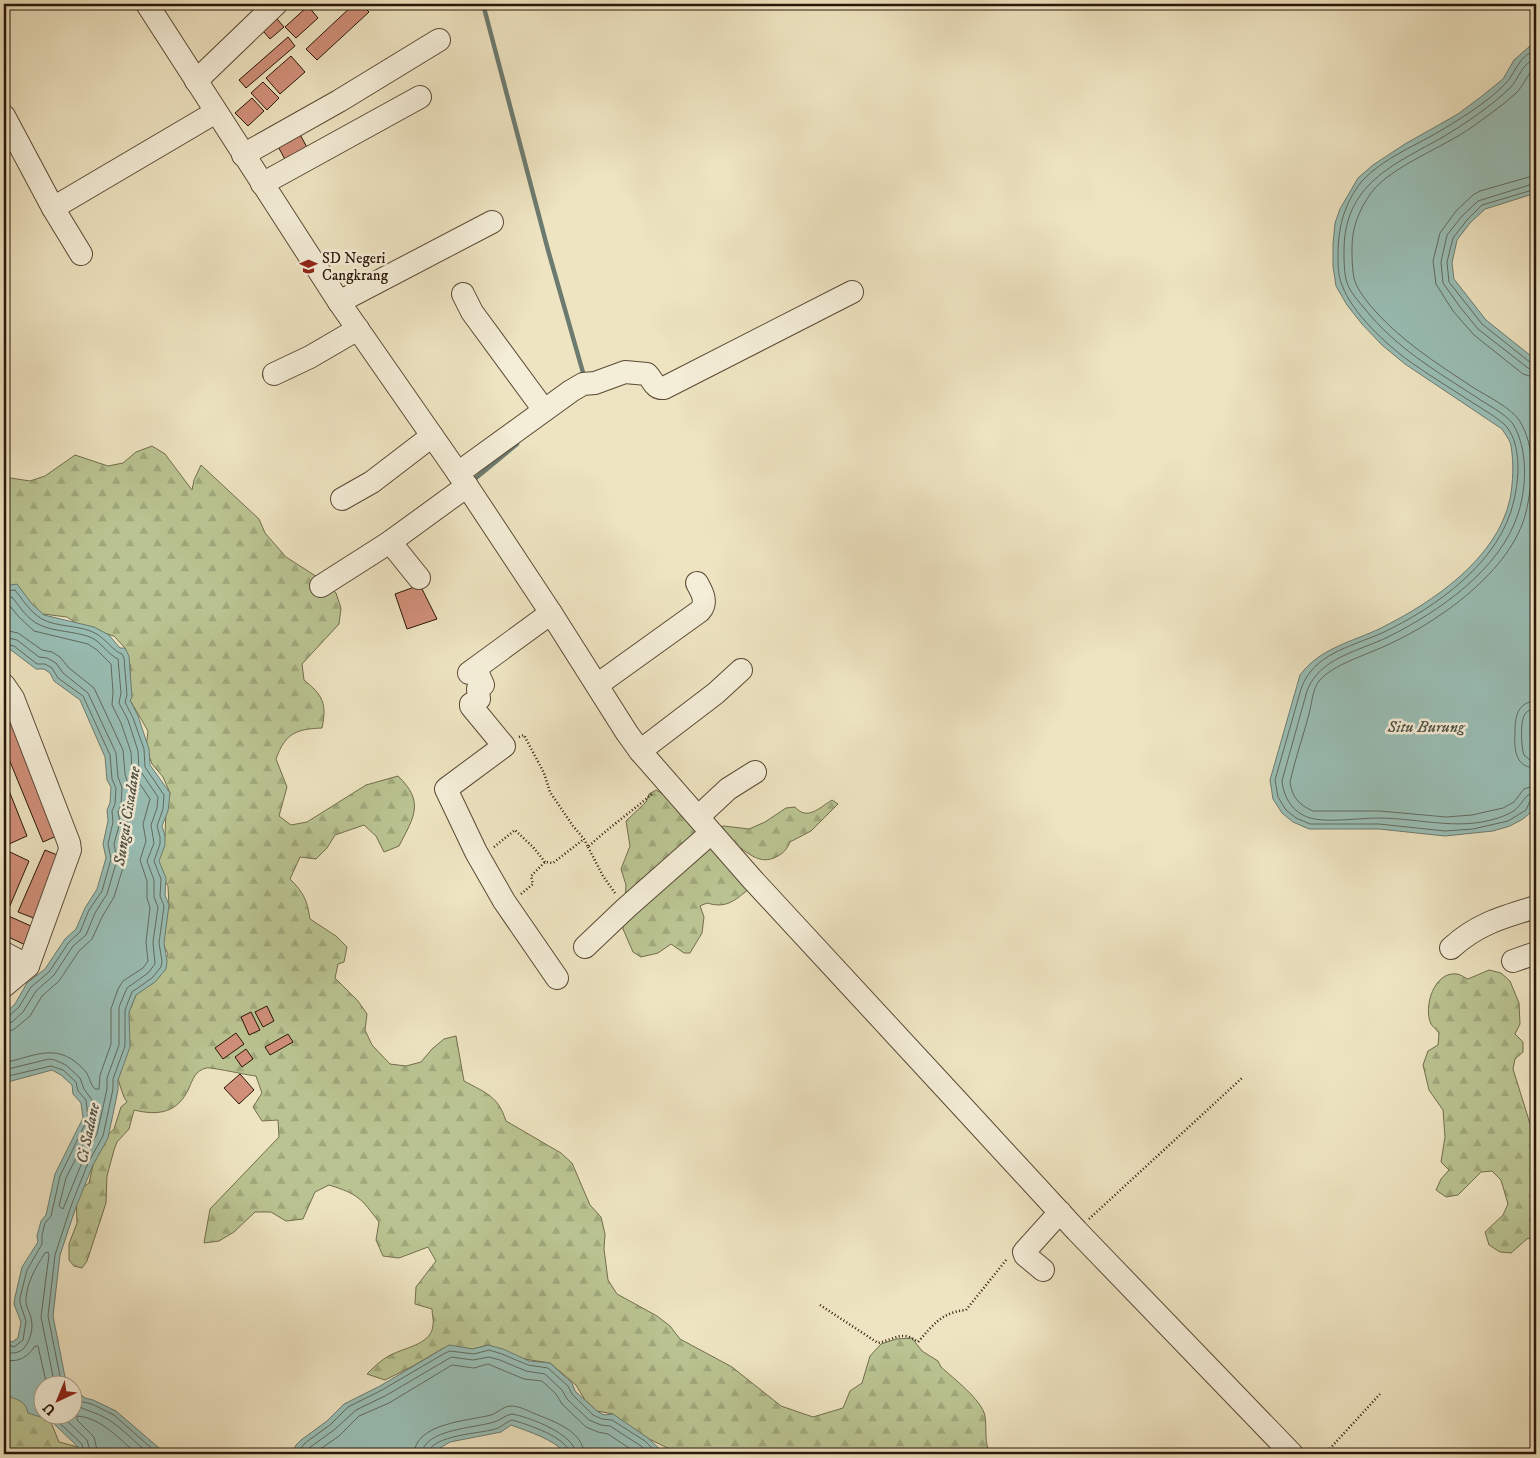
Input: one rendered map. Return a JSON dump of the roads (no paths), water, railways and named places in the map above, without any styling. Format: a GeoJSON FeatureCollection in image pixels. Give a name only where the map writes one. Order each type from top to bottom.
{"type":"FeatureCollection","features":[{"type":"Feature","properties":{"kind":"street"},"geometry":{"type":"LineString","coordinates":[[147,4],[339,302],[462,479],[640,751],[1055,1217],[1077,1230],[1292,1454]]}},
{"type":"Feature","properties":{"kind":"street"},"geometry":{"type":"LineString","coordinates":[[196,80],[276,4]]}},
{"type":"Feature","properties":{"kind":"street"},"geometry":{"type":"LineString","coordinates":[[243,154],[339,101],[438,40]]}},
{"type":"Feature","properties":{"kind":"street"},"geometry":{"type":"LineString","coordinates":[[262,184],[420,98]]}},
{"type":"Feature","properties":{"kind":"street"},"geometry":{"type":"LineString","coordinates":[[53,208],[216,112]]}},
{"type":"Feature","properties":{"kind":"street"},"geometry":{"type":"LineString","coordinates":[[4,116],[53,208],[81,254]]}},
{"type":"Feature","properties":{"kind":"street"},"geometry":{"type":"LineString","coordinates":[[339,302],[492,222]]}},
{"type":"Feature","properties":{"kind":"street"},"geometry":{"type":"LineString","coordinates":[[321,586],[390,542],[544,410],[583,384],[595,383],[624,372],[647,374],[655,386],[664,388],[852,292]]}},
{"type":"Feature","properties":{"kind":"street"},"geometry":{"type":"LineString","coordinates":[[462,294],[472,312],[544,410]]}},
{"type":"Feature","properties":{"kind":"street"},"geometry":{"type":"LineString","coordinates":[[274,374],[310,357],[358,329]]}},
{"type":"Feature","properties":{"kind":"street"},"geometry":{"type":"LineString","coordinates":[[342,499],[372,482],[432,436]]}},
{"type":"Feature","properties":{"kind":"street"},"geometry":{"type":"LineString","coordinates":[[390,542],[420,578]]}},
{"type":"Feature","properties":{"kind":"street"},"geometry":{"type":"LineString","coordinates":[[597,685],[700,611],[704,602],[697,583]]}},
{"type":"Feature","properties":{"kind":"street"},"geometry":{"type":"LineString","coordinates":[[551,613],[472,671],[483,684],[478,689],[478,699],[471,706],[504,746],[446,789],[480,858],[507,905],[557,978]]}},
{"type":"Feature","properties":{"kind":"street"},"geometry":{"type":"LineString","coordinates":[[640,751],[716,693],[741,670]]}},
{"type":"Feature","properties":{"kind":"street"},"geometry":{"type":"LineString","coordinates":[[4,686],[13,698],[69,843],[70,850],[28,966],[4,986]]}},
{"type":"Feature","properties":{"kind":"street"},"geometry":{"type":"LineString","coordinates":[[585,947],[626,908],[704,825],[728,789],[755,772]]}},
{"type":"Feature","properties":{"kind":"street"},"geometry":{"type":"LineString","coordinates":[[1451,948],[1483,925],[1536,906]]}},
{"type":"Feature","properties":{"kind":"street"},"geometry":{"type":"LineString","coordinates":[[4,953],[28,966]]}},
{"type":"Feature","properties":{"kind":"street"},"geometry":{"type":"LineString","coordinates":[[1513,962],[1536,953]]}},
{"type":"Feature","properties":{"kind":"street"},"geometry":{"type":"LineString","coordinates":[[1043,1270],[1024,1252],[1019,1251],[1055,1217]]}},
{"type":"Feature","properties":{"kind":"water","name":"Situ Burung"},"geometry":{"type":"Polygon","coordinates":[[[1530,46],[1536,48],[1536,193],[1485,209],[1470,223],[1457,240],[1452,263],[1454,279],[1486,320],[1536,360],[1536,703],[1533,738],[1536,767],[1535,803],[1530,813],[1523,819],[1510,826],[1493,831],[1445,836],[1379,829],[1309,829],[1293,822],[1282,813],[1273,799],[1270,780],[1300,675],[1317,658],[1401,617],[1441,592],[1460,576],[1492,541],[1503,521],[1510,499],[1513,473],[1513,459],[1509,439],[1502,429],[1405,364],[1382,345],[1347,305],[1336,286],[1333,266],[1335,223],[1340,209],[1358,178],[1373,165],[1405,144],[1458,114],[1482,96],[1503,79],[1514,60],[1530,46]]]}},
{"type":"Feature","properties":{"kind":"water"},"geometry":{"type":"Polygon","coordinates":[[[17,584],[32,604],[44,615],[94,627],[109,635],[120,648],[125,648],[129,656],[132,698],[130,700],[138,716],[149,749],[150,765],[170,793],[168,811],[162,826],[165,845],[159,861],[166,878],[165,895],[169,905],[164,943],[167,961],[166,969],[155,982],[136,995],[129,1012],[130,1047],[118,1080],[118,1090],[108,1138],[93,1165],[76,1207],[60,1255],[53,1316],[65,1376],[32,1376],[32,1414],[28,1413],[24,1404],[4,1392],[4,1338],[12,1342],[18,1338],[21,1322],[14,1304],[22,1267],[38,1242],[37,1236],[41,1221],[46,1215],[55,1174],[83,1118],[81,1103],[73,1094],[72,1085],[52,1070],[4,1083],[4,1014],[15,1004],[27,983],[45,969],[65,939],[76,929],[85,908],[97,889],[106,858],[103,844],[108,821],[107,810],[110,803],[111,787],[107,780],[105,757],[80,700],[54,681],[50,673],[44,669],[36,669],[11,650],[4,648],[4,586],[17,584]]]}},
{"type":"Feature","properties":{"kind":"water"},"geometry":{"type":"Polygon","coordinates":[[[449,1345],[473,1349],[488,1345],[503,1349],[529,1361],[550,1363],[572,1383],[575,1391],[597,1411],[604,1415],[613,1414],[648,1438],[665,1454],[567,1454],[548,1440],[511,1425],[501,1432],[450,1442],[430,1454],[292,1454],[296,1445],[301,1440],[327,1421],[344,1404],[380,1386],[449,1345]]]}},
{"type":"Feature","properties":{"kind":"water"},"geometry":{"type":"Polygon","coordinates":[[[82,1396],[116,1411],[166,1454],[80,1454],[78,1447],[56,1426],[82,1426],[82,1396]]]}},
{"type":"Feature","properties":{"kind":"waterway"},"geometry":{"type":"LineString","coordinates":[[483,4],[548,250],[584,376]]}},
{"type":"Feature","properties":{"kind":"waterway"},"geometry":{"type":"LineString","coordinates":[[471,482],[517,444]]}},
{"type":"Feature","properties":{"kind":"place","name":"SD Negeri Cangkrang"},"geometry":{"type":"Point","coordinates":[308,267]}},
{"type":"Feature","properties":{"kind":"water label","name":"Sungai Cisadane"},"geometry":{"type":"Point","coordinates":[126,816]}},
{"type":"Feature","properties":{"kind":"water label","name":"Ci Sadane"},"geometry":{"type":"Point","coordinates":[87,1133]}}]}
